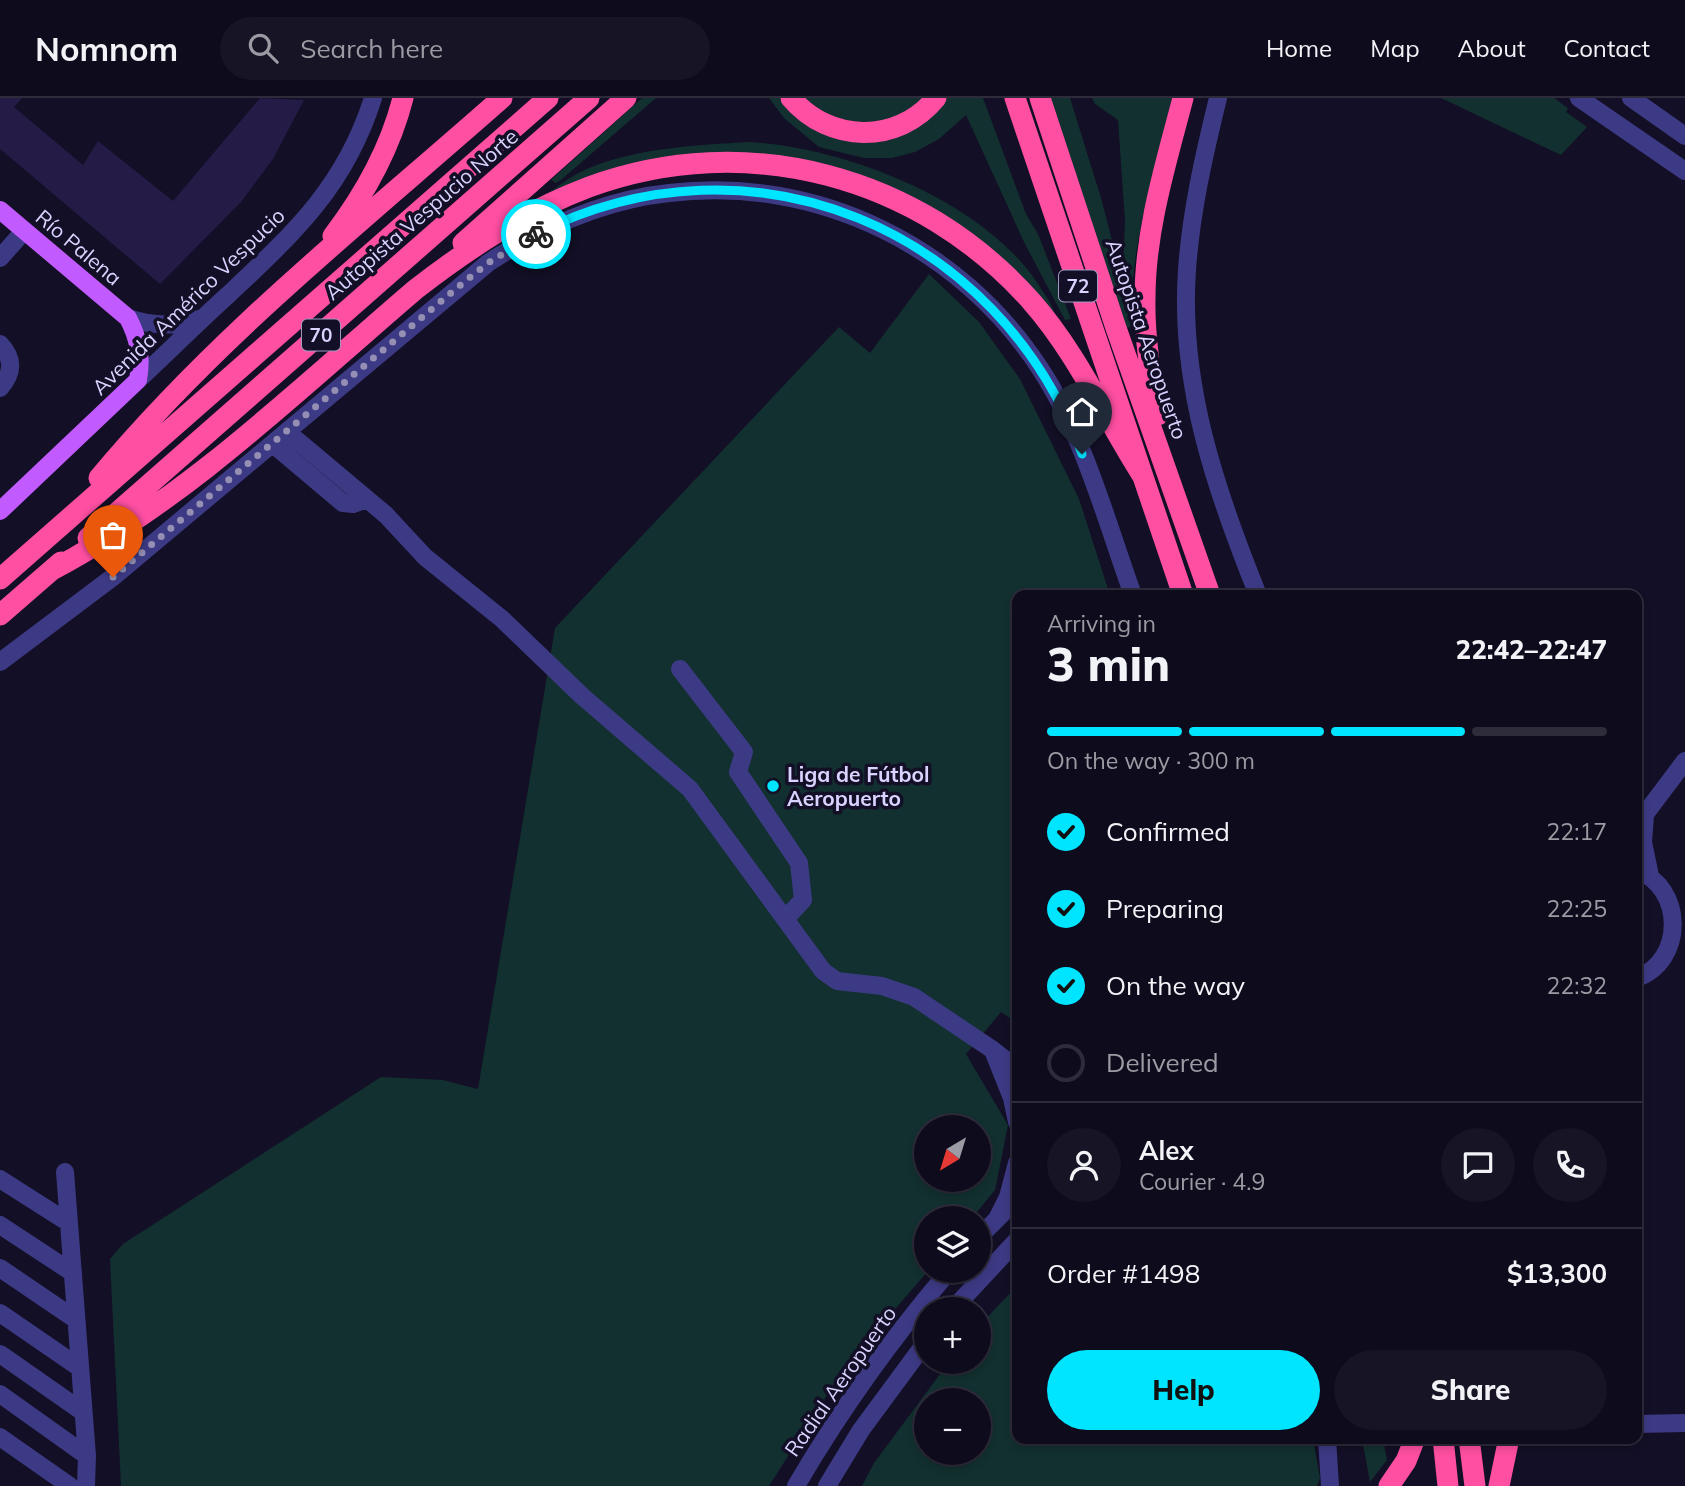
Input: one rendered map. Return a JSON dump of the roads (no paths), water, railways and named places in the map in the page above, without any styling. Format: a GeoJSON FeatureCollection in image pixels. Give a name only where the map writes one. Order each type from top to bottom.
{"type":"FeatureCollection","features":[{"type":"Feature","properties":{"kind":"highway"},"geometry":{"type":"LineString","coordinates":[[306,271],[337,232],[369,182],[391,136],[403,98]]}},
{"type":"Feature","properties":{"kind":"highway"},"geometry":{"type":"LineString","coordinates":[[57,529],[157,413],[239,331],[502,98]]}},
{"type":"Feature","properties":{"kind":"highway","name":"Autopista Vespucio Norte"},"geometry":{"type":"LineString","coordinates":[[0,579],[548,98]]}},
{"type":"Feature","properties":{"kind":"highway","name":"Autopista Vespucio Norte"},"geometry":{"type":"LineString","coordinates":[[0,615],[589,98]]}},
{"type":"Feature","properties":{"kind":"highway"},"geometry":{"type":"LineString","coordinates":[[416,289],[484,222],[626,98]]}},
{"type":"Feature","properties":{"kind":"highway"},"geometry":{"type":"LineString","coordinates":[[791,98],[803,110],[825,124],[863,133],[900,126],[922,112],[936,98]]}},
{"type":"Feature","properties":{"kind":"highway","name":"72"},"geometry":{"type":"LineString","coordinates":[[1014,98],[1181,590]]}},
{"type":"Feature","properties":{"kind":"highway","name":"Autopista Aeropuerto"},"geometry":{"type":"LineString","coordinates":[[1040,98],[1208,590]]}},
{"type":"Feature","properties":{"kind":"highway"},"geometry":{"type":"LineString","coordinates":[[1166,469],[1148,349],[1144,297],[1154,218],[1183,98]]}},
{"type":"Feature","properties":{"kind":"highway"},"geometry":{"type":"LineString","coordinates":[[52,570],[126,527],[190,481],[416,289],[502,229],[561,199],[616,178],[674,166],[729,163],[783,166],[835,177],[884,194],[931,218],[975,248],[1014,283],[1062,341],[1142,475]]}},
{"type":"Feature","properties":{"kind":"highway"},"geometry":{"type":"LineString","coordinates":[[1389,1486],[1406,1461],[1413,1444]]}},
{"type":"Feature","properties":{"kind":"highway"},"geometry":{"type":"LineString","coordinates":[[1444,1444],[1448,1486]]}},
{"type":"Feature","properties":{"kind":"highway"},"geometry":{"type":"LineString","coordinates":[[1470,1444],[1475,1486]]}},
{"type":"Feature","properties":{"kind":"highway"},"geometry":{"type":"LineString","coordinates":[[1499,1486],[1508,1444]]}},
{"type":"Feature","properties":{"kind":"main road","name":"Río Palena"},"geometry":{"type":"LineString","coordinates":[[0,210],[128,318]]}},
{"type":"Feature","properties":{"kind":"main road"},"geometry":{"type":"LineString","coordinates":[[128,318],[140,348],[138,380]]}},
{"type":"Feature","properties":{"kind":"main road","name":"Avenida Américo Vespucio"},"geometry":{"type":"LineString","coordinates":[[0,511],[138,380]]}},
{"type":"Feature","properties":{"kind":"street","name":"Avenida Américo Vespucio"},"geometry":{"type":"LineString","coordinates":[[138,380],[288,238],[317,206],[355,146],[373,98]]}},
{"type":"Feature","properties":{"kind":"street"},"geometry":{"type":"LineString","coordinates":[[1218,98],[1189,240],[1187,340],[1195,401],[1207,455],[1256,590]]}},
{"type":"Feature","properties":{"kind":"street"},"geometry":{"type":"LineString","coordinates":[[1612,122],[1634,99],[1685,136]]}},
{"type":"Feature","properties":{"kind":"street"},"geometry":{"type":"LineString","coordinates":[[1588,100],[1612,122],[1685,171]]}},
{"type":"Feature","properties":{"kind":"street"},"geometry":{"type":"LineString","coordinates":[[0,662],[113,577],[480,270],[513,247],[550,227],[615,204],[669,192],[728,191],[786,197],[836,209],[897,236],[970,285],[1033,358],[1062,406],[1131,590]]}},
{"type":"Feature","properties":{"kind":"street"},"geometry":{"type":"LineString","coordinates":[[0,258],[24,231]]}},
{"type":"Feature","properties":{"kind":"street","name":"Río Palena"},"geometry":{"type":"LineString","coordinates":[[128,318],[141,323],[168,325],[202,318]]}},
{"type":"Feature","properties":{"kind":"street"},"geometry":{"type":"LineString","coordinates":[[0,344],[12,369],[0,388]]}},
{"type":"Feature","properties":{"kind":"street"},"geometry":{"type":"LineString","coordinates":[[280,438],[343,503],[353,504],[367,499],[386,515],[425,557],[502,619],[582,696],[690,789],[823,971],[836,981],[883,986],[914,997],[1012,1065]]}},
{"type":"Feature","properties":{"kind":"street"},"geometry":{"type":"LineString","coordinates":[[680,669],[744,751],[738,772],[799,863],[803,900],[785,919]]}},
{"type":"Feature","properties":{"kind":"street"},"geometry":{"type":"LineString","coordinates":[[1642,820],[1685,761]]}},
{"type":"Feature","properties":{"kind":"street"},"geometry":{"type":"LineString","coordinates":[[1642,830],[1643,873],[1674,889],[1679,943],[1656,968],[1642,975]]}},
{"type":"Feature","properties":{"kind":"street"},"geometry":{"type":"LineString","coordinates":[[993,1050],[1007,1082],[1012,1102]]}},
{"type":"Feature","properties":{"kind":"street"},"geometry":{"type":"LineString","coordinates":[[65,1172],[87,1456],[86,1486]]}},
{"type":"Feature","properties":{"kind":"street"},"geometry":{"type":"LineString","coordinates":[[0,1179],[69,1223]]}},
{"type":"Feature","properties":{"kind":"street"},"geometry":{"type":"LineString","coordinates":[[998,1217],[1012,1182]]}},
{"type":"Feature","properties":{"kind":"street"},"geometry":{"type":"LineString","coordinates":[[991,1224],[1012,1204]]}},
{"type":"Feature","properties":{"kind":"street"},"geometry":{"type":"LineString","coordinates":[[0,1225],[73,1273]]}},
{"type":"Feature","properties":{"kind":"street"},"geometry":{"type":"LineString","coordinates":[[964,1297],[1012,1245]]}},
{"type":"Feature","properties":{"kind":"street"},"geometry":{"type":"LineString","coordinates":[[0,1268],[75,1319]]}},
{"type":"Feature","properties":{"kind":"street","name":"Radial Aeropuerto"},"geometry":{"type":"LineString","coordinates":[[796,1486],[858,1387],[939,1283]]}},
{"type":"Feature","properties":{"kind":"street"},"geometry":{"type":"LineString","coordinates":[[0,1313],[80,1368]]}},
{"type":"Feature","properties":{"kind":"street"},"geometry":{"type":"LineString","coordinates":[[0,1354],[83,1412]]}},
{"type":"Feature","properties":{"kind":"street"},"geometry":{"type":"LineString","coordinates":[[827,1486],[861,1430],[914,1358]]}},
{"type":"Feature","properties":{"kind":"street"},"geometry":{"type":"LineString","coordinates":[[0,1394],[87,1456]]}},
{"type":"Feature","properties":{"kind":"street"},"geometry":{"type":"LineString","coordinates":[[1642,1424],[1685,1423]]}},
{"type":"Feature","properties":{"kind":"street"},"geometry":{"type":"LineString","coordinates":[[0,1437],[70,1486]]}},
{"type":"Feature","properties":{"kind":"street"},"geometry":{"type":"LineString","coordinates":[[1327,1444],[1330,1486]]}},
{"type":"Feature","properties":{"kind":"place","name":"Liga de Fútbol Aeropuerto"},"geometry":{"type":"Point","coordinates":[773,786]}}]}
